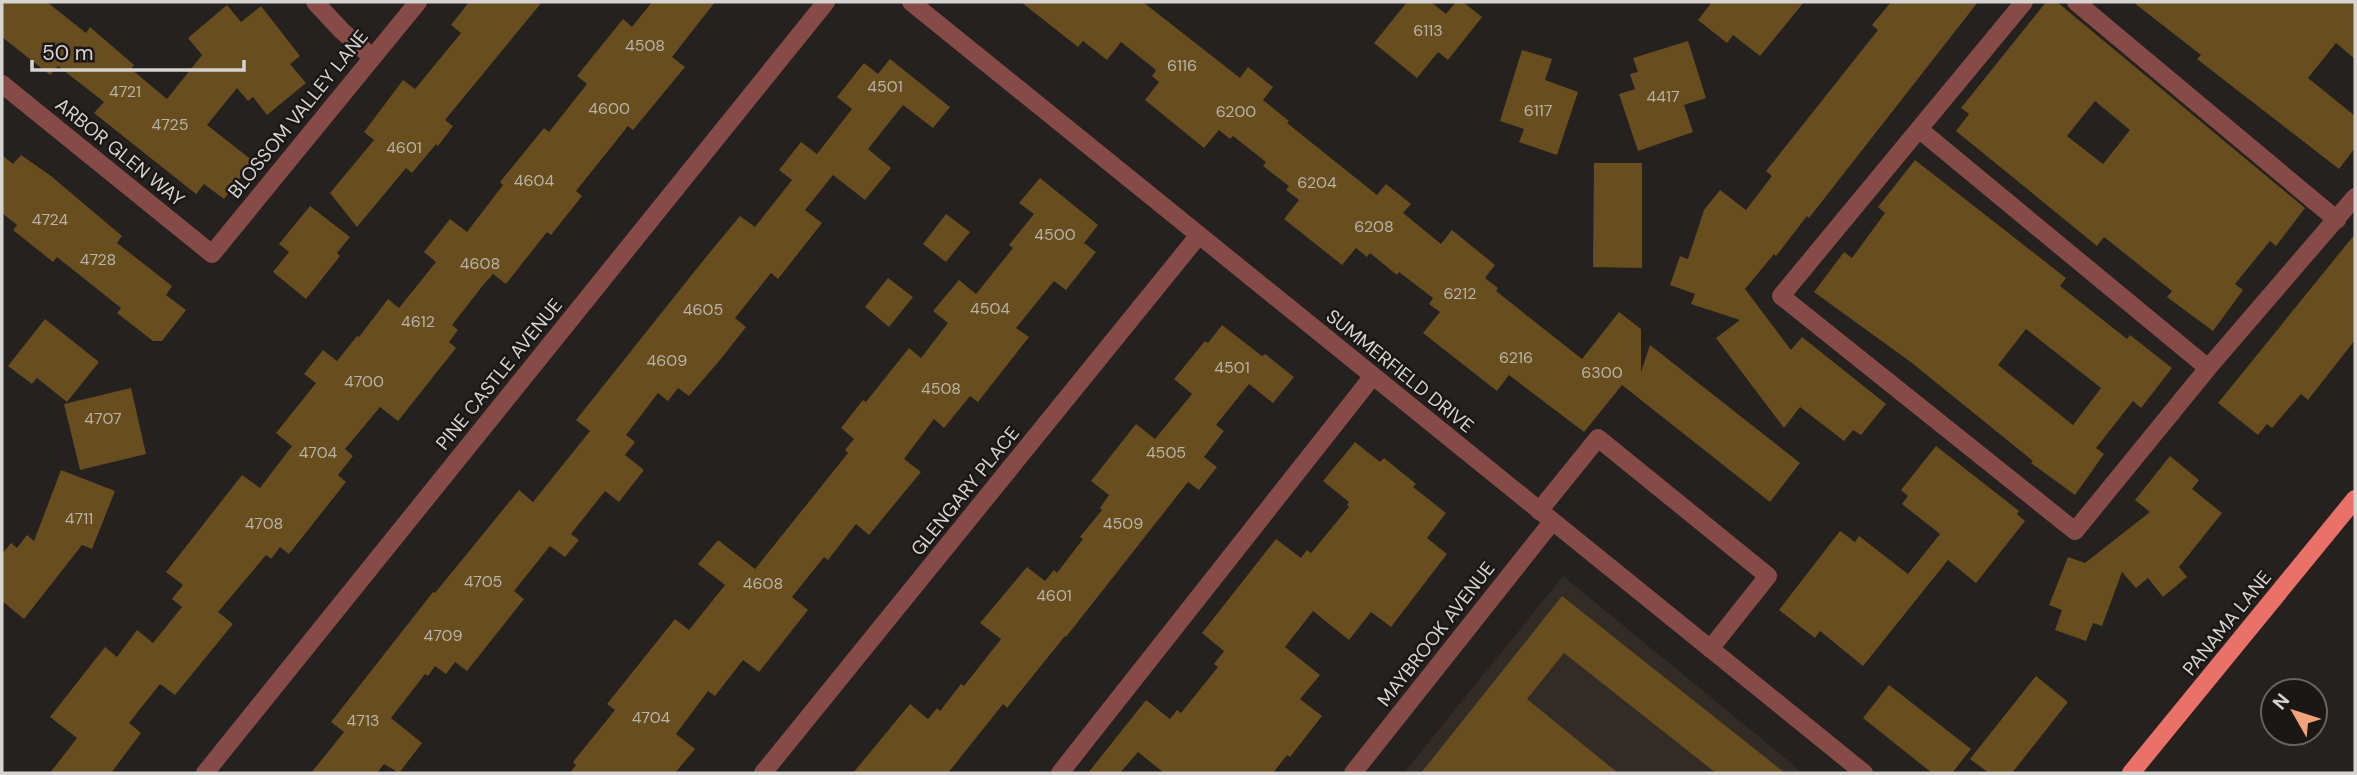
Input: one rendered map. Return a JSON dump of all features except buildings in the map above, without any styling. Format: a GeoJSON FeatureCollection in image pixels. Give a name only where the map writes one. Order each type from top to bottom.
{"type":"FeatureCollection","features":[{"type":"Feature","properties":{"kind":"main road","name":"PANAMA LANE"},"geometry":{"type":"LineString","coordinates":[[2131,773],[2355,499]]}},
{"type":"Feature","properties":{"kind":"street"},"geometry":{"type":"LineString","coordinates":[[315,2],[342,31],[372,57]]}},
{"type":"Feature","properties":{"kind":"street","name":"BLOSSOM VALLEY LANE"},"geometry":{"type":"LineString","coordinates":[[212,254],[418,2]]}},
{"type":"Feature","properties":{"kind":"street","name":"PINE CASTLE AVENUE"},"geometry":{"type":"LineString","coordinates":[[205,773],[826,2]]}},
{"type":"Feature","properties":{"kind":"street","name":"SUMMERFIELD DRIVE"},"geometry":{"type":"LineString","coordinates":[[911,2],[1864,773]]}},
{"type":"Feature","properties":{"kind":"street"},"geometry":{"type":"LineString","coordinates":[[2024,2],[1781,296],[2075,531],[2208,368],[2355,197]]}},
{"type":"Feature","properties":{"kind":"street"},"geometry":{"type":"LineString","coordinates":[[2076,2],[2337,220]]}},
{"type":"Feature","properties":{"kind":"street","name":"ARBOR GLEN WAY"},"geometry":{"type":"LineString","coordinates":[[2,84],[212,254]]}},
{"type":"Feature","properties":{"kind":"street"},"geometry":{"type":"LineString","coordinates":[[1920,130],[2208,368]]}},
{"type":"Feature","properties":{"kind":"street","name":"GLENGARY PLACE"},"geometry":{"type":"LineString","coordinates":[[763,773],[1199,235]]}},
{"type":"Feature","properties":{"kind":"street"},"geometry":{"type":"LineString","coordinates":[[1060,773],[1373,376]]}},
{"type":"Feature","properties":{"kind":"street","name":"MAYBROOK AVENUE"},"geometry":{"type":"LineString","coordinates":[[1353,773],[1545,517],[1598,438],[1769,576],[1710,649]]}},
{"type":"Feature","properties":{"kind":"shaded area"},"geometry":{"type":"Polygon","coordinates":[[[1563,576],[1803,773],[1404,773],[1563,576]]]}}]}
